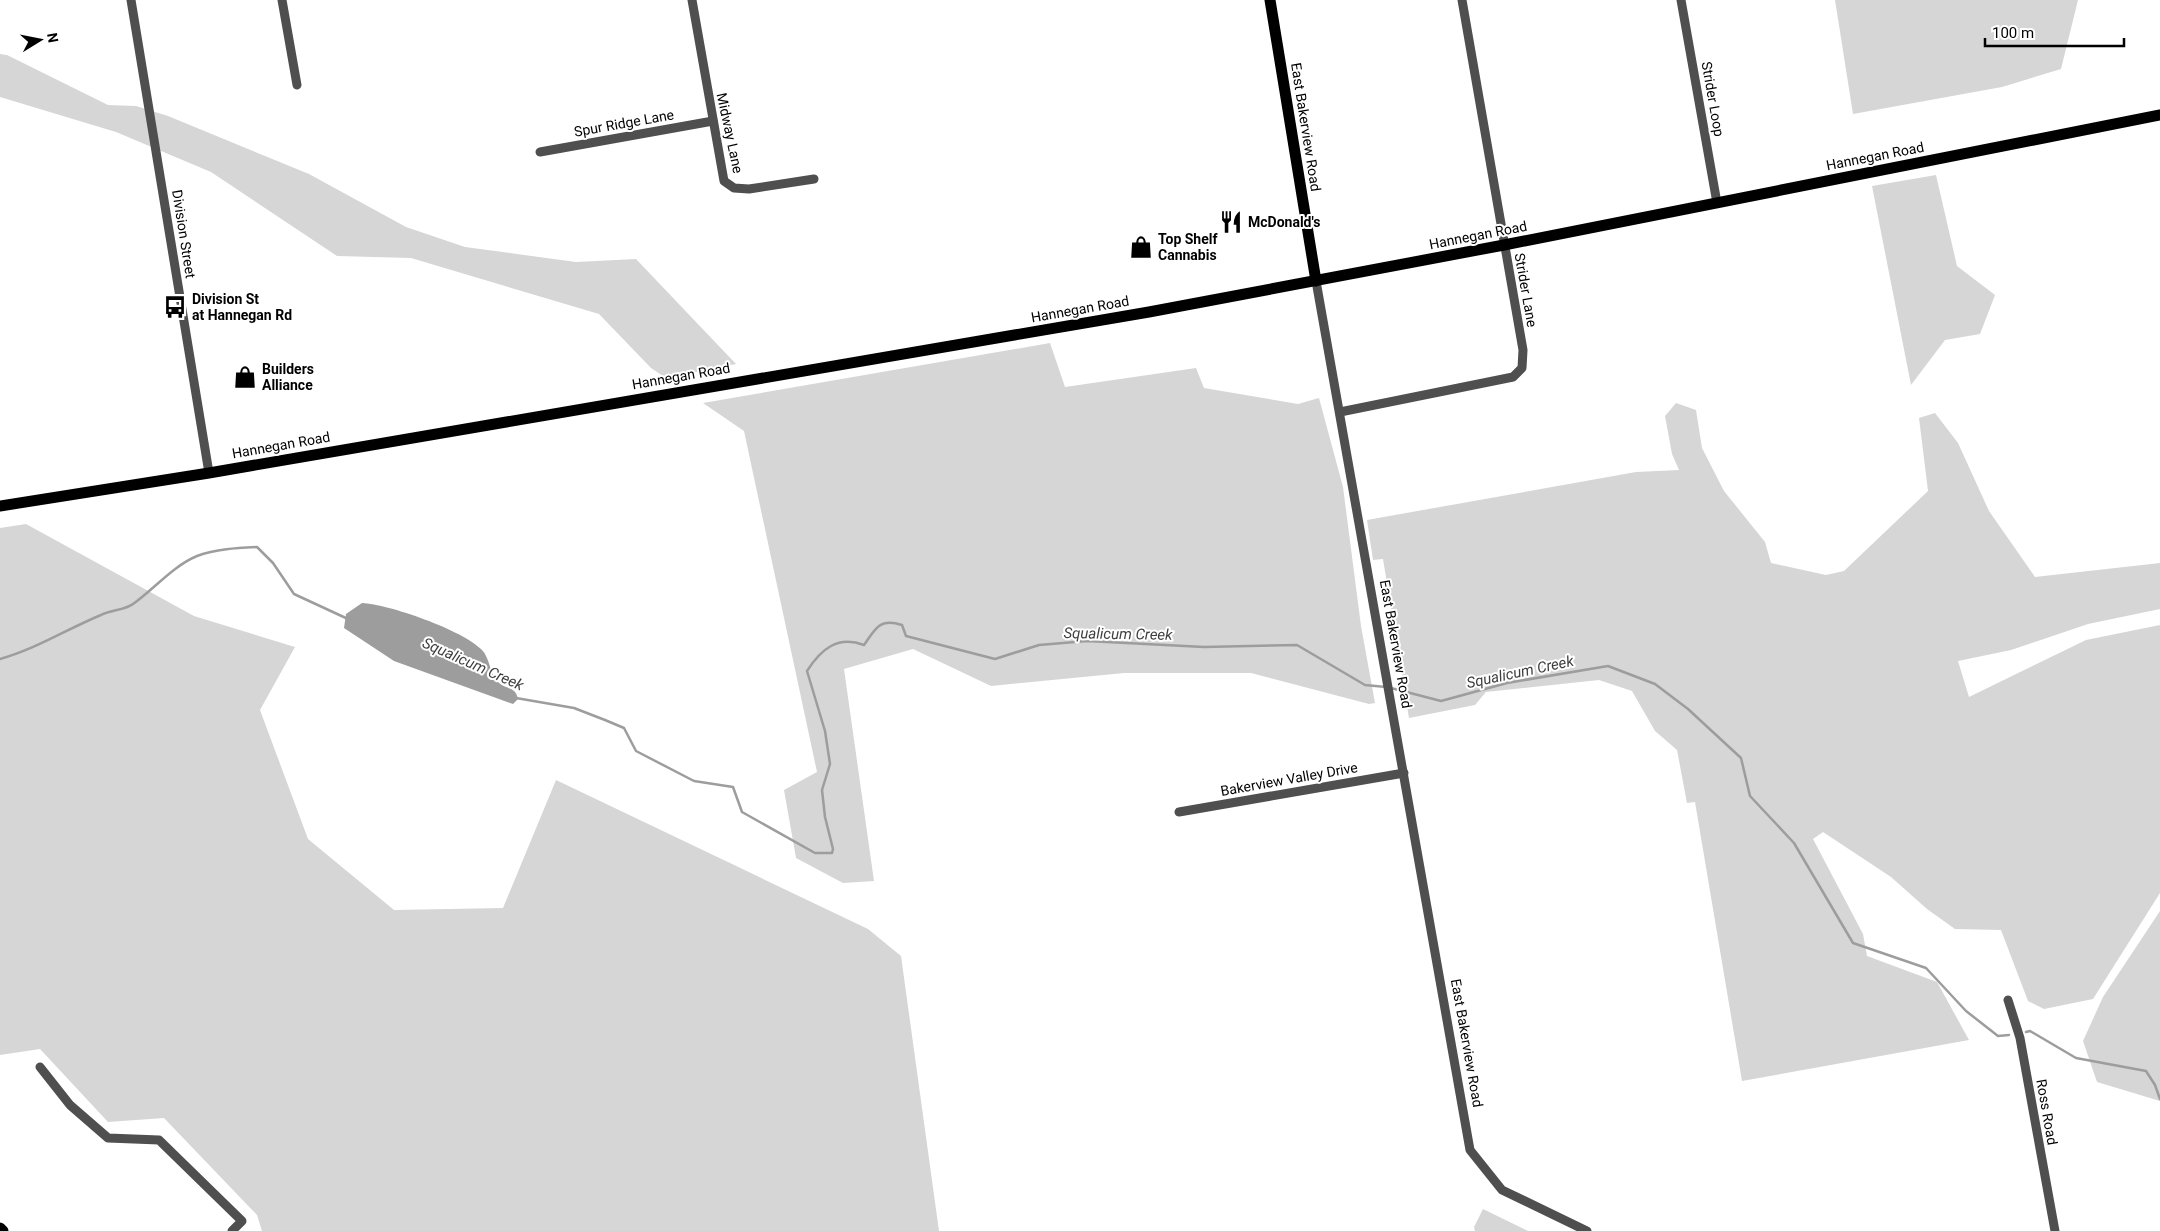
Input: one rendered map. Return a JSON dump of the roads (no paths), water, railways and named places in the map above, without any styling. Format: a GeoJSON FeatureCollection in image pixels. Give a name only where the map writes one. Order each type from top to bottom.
{"type":"FeatureCollection","features":[{"type":"Feature","properties":{"kind":"main road","name":"East Bakerview Road"},"geometry":{"type":"LineString","coordinates":[[1270,0],[1316,282]]}},
{"type":"Feature","properties":{"kind":"main road","name":"Hannegan Road"},"geometry":{"type":"LineString","coordinates":[[0,506],[209,473],[1128,316],[1316,282],[2160,114]]}},
{"type":"Feature","properties":{"kind":"main road"},"geometry":{"type":"LineString","coordinates":[[0,1228],[3,1231]]}},
{"type":"Feature","properties":{"kind":"street","name":"Division Street"},"geometry":{"type":"LineString","coordinates":[[131,0],[209,473]]}},
{"type":"Feature","properties":{"kind":"street"},"geometry":{"type":"LineString","coordinates":[[282,0],[297,85]]}},
{"type":"Feature","properties":{"kind":"street","name":"Midway Lane"},"geometry":{"type":"LineString","coordinates":[[692,0],[724,181],[734,188],[749,189],[814,178]]}},
{"type":"Feature","properties":{"kind":"street","name":"Strider Lane"},"geometry":{"type":"LineString","coordinates":[[1340,412],[1514,377],[1519,374],[1524,361],[1462,0]]}},
{"type":"Feature","properties":{"kind":"street","name":"Strider Loop"},"geometry":{"type":"LineString","coordinates":[[1681,0],[1717,203]]}},
{"type":"Feature","properties":{"kind":"street","name":"Spur Ridge Lane"},"geometry":{"type":"LineString","coordinates":[[540,152],[713,121]]}},
{"type":"Feature","properties":{"kind":"street","name":"East Bakerview Road"},"geometry":{"type":"LineString","coordinates":[[1316,282],[1470,1150],[1502,1190],[1587,1231]]}},
{"type":"Feature","properties":{"kind":"street","name":"Bakerview Valley Drive"},"geometry":{"type":"LineString","coordinates":[[1179,812],[1404,773]]}},
{"type":"Feature","properties":{"kind":"street","name":"Ross Road"},"geometry":{"type":"LineString","coordinates":[[2008,1000],[2020,1038],[2055,1231]]}},
{"type":"Feature","properties":{"kind":"street"},"geometry":{"type":"LineString","coordinates":[[40,1067],[70,1105],[108,1138],[159,1140],[242,1221],[232,1231]]}},
{"type":"Feature","properties":{"kind":"water"},"geometry":{"type":"Polygon","coordinates":[[[362,603],[374,604],[425,619],[472,642],[485,653],[493,675],[499,683],[513,690],[518,699],[513,704],[394,661],[344,628],[346,614],[362,603]]]}},
{"type":"Feature","properties":{"kind":"waterway","name":"Squalicum Creek"},"geometry":{"type":"LineString","coordinates":[[0,659],[26,650],[105,613],[130,606],[188,560],[227,549],[257,547],[273,563],[294,594],[348,619]]}},
{"type":"Feature","properties":{"kind":"waterway","name":"Squalicum Creek"},"geometry":{"type":"LineString","coordinates":[[516,698],[574,708],[624,728],[636,751],[694,781],[733,787],[742,812],[815,853],[832,853],[833,849],[825,817],[822,790],[830,764],[825,731],[807,671],[824,650],[838,643],[855,642],[864,645],[875,629],[883,624],[894,623],[902,625],[906,636],[995,659],[1039,645],[1087,641],[1204,647],[1297,645],[1365,685],[1386,687]]}},
{"type":"Feature","properties":{"kind":"waterway","name":"Squalicum Creek"},"geometry":{"type":"LineString","coordinates":[[1391,688],[1441,701],[1507,683],[1608,666],[1655,684],[1688,709],[1741,758],[1750,796],[1794,843],[1853,943],[1926,968],[1966,1011],[1998,1036],[2009,1035]]}},
{"type":"Feature","properties":{"kind":"waterway","name":"Squalicum Creek"},"geometry":{"type":"LineString","coordinates":[[2026,1032],[2030,1031],[2076,1058],[2146,1071],[2155,1085],[2160,1099]]}},
{"type":"Feature","properties":{"kind":"place","name":"McDonald's"},"geometry":{"type":"Point","coordinates":[1231,222]}},
{"type":"Feature","properties":{"kind":"place","name":"Top Shelf Cannabis"},"geometry":{"type":"Point","coordinates":[1141,247]}},
{"type":"Feature","properties":{"kind":"place","name":"Division St at Hannegan Rd"},"geometry":{"type":"Point","coordinates":[175,307]}},
{"type":"Feature","properties":{"kind":"place","name":"Builders Alliance"},"geometry":{"type":"Point","coordinates":[245,377]}}]}
